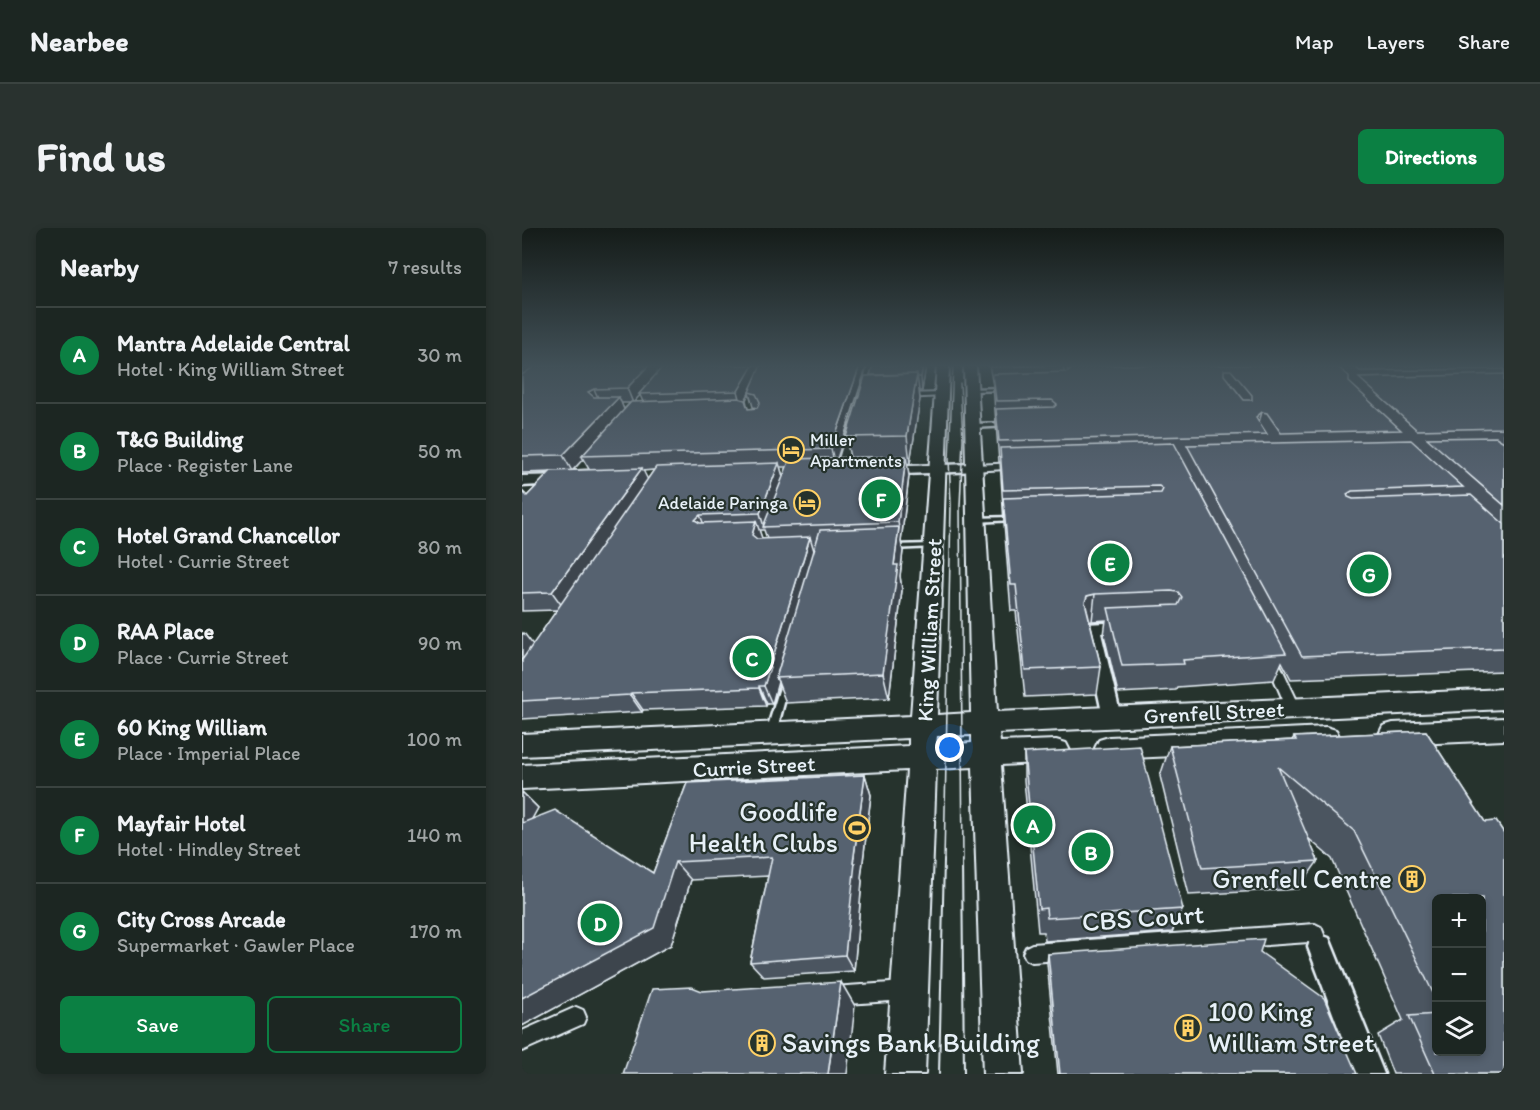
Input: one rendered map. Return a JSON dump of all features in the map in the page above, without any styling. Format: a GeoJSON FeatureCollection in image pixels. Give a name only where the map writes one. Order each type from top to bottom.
{"type":"FeatureCollection","features":[{"type":"Feature","properties":{"kind":"main road","name":"King William Street"},"geometry":{"type":"LineString","coordinates":[[905,1074],[941,404]]}},
{"type":"Feature","properties":{"kind":"main road","name":"King William Street"},"geometry":{"type":"LineString","coordinates":[[971,404],[1002,1074]]}},
{"type":"Feature","properties":{"kind":"main road","name":"Grenfell Street"},"geometry":{"type":"LineString","coordinates":[[924,726],[1504,699]]}},
{"type":"Feature","properties":{"kind":"main road","name":"Currie Street"},"geometry":{"type":"LineString","coordinates":[[522,745],[924,726]]}},
{"type":"Feature","properties":{"kind":"main road","name":"Grenfell Street"},"geometry":{"type":"LineString","coordinates":[[987,754],[1142,755],[1360,736],[1504,729]]}},
{"type":"Feature","properties":{"kind":"main road","name":"Currie Street"},"geometry":{"type":"LineString","coordinates":[[522,777],[987,754]]}},
{"type":"Feature","properties":{"kind":"street"},"geometry":{"type":"LineString","coordinates":[[859,408],[862,404]]}},
{"type":"Feature","properties":{"kind":"street"},"geometry":{"type":"LineString","coordinates":[[852,472],[856,420]]}},
{"type":"Feature","properties":{"kind":"street"},"geometry":{"type":"LineString","coordinates":[[822,472],[1030,466]]}},
{"type":"Feature","properties":{"kind":"street"},"geometry":{"type":"LineString","coordinates":[[522,481],[547,485],[579,478]]}},
{"type":"Feature","properties":{"kind":"street"},"geometry":{"type":"LineString","coordinates":[[1112,717],[1092,628],[1144,626]]}},
{"type":"Feature","properties":{"kind":"street"},"geometry":{"type":"LineString","coordinates":[[1267,649],[1287,688],[1294,709]]}},
{"type":"Feature","properties":{"kind":"street","name":"CBS Court"},"geometry":{"type":"LineString","coordinates":[[1032,953],[1315,933],[1320,947]]}},
{"type":"Feature","properties":{"kind":"street"},"geometry":{"type":"LineString","coordinates":[[1320,947],[1370,1074]]}},
{"type":"Feature","properties":{"kind":"street"},"geometry":{"type":"LineString","coordinates":[[816,997],[909,991]]}},
{"type":"Feature","properties":{"kind":"street"},"geometry":{"type":"LineString","coordinates":[[522,1041],[576,1017]]}},
{"type":"Feature","properties":{"kind":"lane"},"geometry":{"type":"LineString","coordinates":[[972,426],[1015,425]]}},
{"type":"Feature","properties":{"kind":"lane"},"geometry":{"type":"LineString","coordinates":[[975,520],[1022,519]]}},
{"type":"Feature","properties":{"kind":"lane"},"geometry":{"type":"LineString","coordinates":[[889,547],[934,546]]}},
{"type":"Feature","properties":{"kind":"lane"},"geometry":{"type":"LineString","coordinates":[[771,733],[786,679]]}},
{"type":"Feature","properties":{"kind":"building"},"geometry":{"type":"Polygon","coordinates":[[[522,404],[612,404],[563,455],[522,456],[522,404]]]}},
{"type":"Feature","properties":{"kind":"building"},"geometry":{"type":"Polygon","coordinates":[[[629,404],[746,404],[748,409],[757,408],[759,404],[846,404],[831,449],[582,456],[629,404]]]}},
{"type":"Feature","properties":{"kind":"building"},"geometry":{"type":"Polygon","coordinates":[[[856,404],[912,404],[907,436],[846,437],[856,404]]]}},
{"type":"Feature","properties":{"kind":"building"},"geometry":{"type":"Polygon","coordinates":[[[1057,404],[1373,404],[1401,430],[1281,433],[1267,413],[1262,412],[1256,417],[1267,434],[999,441],[996,409],[1054,407],[1057,404]]]}},
{"type":"Feature","properties":{"kind":"building"},"geometry":{"type":"Polygon","coordinates":[[[1389,404],[1504,404],[1504,428],[1417,430],[1389,404]]]}},
{"type":"Feature","properties":{"kind":"building"},"geometry":{"type":"Polygon","coordinates":[[[1496,437],[1504,442],[1504,505],[1427,438],[1496,437]]]}},
{"type":"Feature","properties":{"kind":"building"},"geometry":{"type":"Polygon","coordinates":[[[1411,440],[1463,487],[1352,491],[1347,494],[1348,497],[1353,499],[1471,495],[1504,524],[1504,648],[1302,656],[1187,445],[1411,440]]]}},
{"type":"Feature","properties":{"kind":"building"},"geometry":{"type":"Polygon","coordinates":[[[1174,443],[1286,653],[1183,660],[1184,664],[1122,666],[1108,608],[1178,605],[1182,597],[1178,592],[1171,591],[1095,594],[1087,596],[1085,602],[1101,667],[1025,670],[1016,585],[1011,585],[1003,498],[1161,493],[1163,489],[1159,486],[1003,490],[1000,448],[1174,443]]]}},
{"type":"Feature","properties":{"kind":"building"},"geometry":{"type":"Polygon","coordinates":[[[906,456],[898,522],[763,527],[790,459],[906,456]]]}},
{"type":"Feature","properties":{"kind":"building"},"geometry":{"type":"Polygon","coordinates":[[[779,463],[760,513],[700,515],[695,520],[700,523],[756,521],[752,535],[757,539],[810,537],[764,686],[522,701],[522,660],[656,467],[779,463]]]}},
{"type":"Feature","properties":{"kind":"building"},"geometry":{"type":"Polygon","coordinates":[[[642,468],[552,592],[522,593],[522,491],[527,496],[551,471],[642,468]]]}},
{"type":"Feature","properties":{"kind":"building"},"geometry":{"type":"Polygon","coordinates":[[[899,527],[894,565],[898,565],[883,673],[776,678],[820,530],[899,527]]]}},
{"type":"Feature","properties":{"kind":"building"},"geometry":{"type":"Polygon","coordinates":[[[1426,731],[1485,822],[1496,821],[1504,833],[1504,1074],[1435,1074],[1409,1016],[1432,1014],[1432,1056],[1486,1056],[1486,894],[1432,894],[1432,991],[1354,831],[1278,767],[1318,861],[1202,868],[1170,746],[1296,740],[1294,737],[1426,731]]]}},
{"type":"Feature","properties":{"kind":"building"},"geometry":{"type":"Polygon","coordinates":[[[1140,746],[1183,909],[1047,918],[1046,908],[1039,909],[1024,753],[1140,746]]]}},
{"type":"Feature","properties":{"kind":"building"},"geometry":{"type":"Polygon","coordinates":[[[865,775],[853,863],[855,863],[845,955],[750,962],[772,857],[675,862],[654,928],[522,998],[522,823],[555,810],[653,873],[687,783],[865,775]]]}},
{"type":"Feature","properties":{"kind":"building","name":"100 King William Street"},"geometry":{"type":"Polygon","coordinates":[[[1264,939],[1260,952],[1324,998],[1357,1074],[1060,1074],[1048,954],[1264,939]]]}},
{"type":"Feature","properties":{"kind":"building","name":"Savings Bank Building"},"geometry":{"type":"Polygon","coordinates":[[[841,982],[828,1074],[623,1074],[652,989],[692,987],[702,991],[841,982]]]}},
{"type":"Feature","properties":{"kind":"tram line"},"geometry":{"type":"LineString","coordinates":[[944,862],[951,404]]}},
{"type":"Feature","properties":{"kind":"tram line"},"geometry":{"type":"LineString","coordinates":[[961,404],[963,862]]}},
{"type":"Feature","properties":{"kind":"tram line"},"geometry":{"type":"LineString","coordinates":[[939,1074],[944,860]]}},
{"type":"Feature","properties":{"kind":"tram line"},"geometry":{"type":"LineString","coordinates":[[962,860],[964,1074]]}},
{"type":"Feature","properties":{"kind":"place","name":"Miller Apartments"},"geometry":{"type":"Point","coordinates":[791,450]}},
{"type":"Feature","properties":{"kind":"place","name":"Mayfair Hotel"},"geometry":{"type":"Point","coordinates":[881,499]}},
{"type":"Feature","properties":{"kind":"place","name":"Adelaide Paringa"},"geometry":{"type":"Point","coordinates":[807,503]}},
{"type":"Feature","properties":{"kind":"place","name":"60 King William"},"geometry":{"type":"Point","coordinates":[1110,563]}},
{"type":"Feature","properties":{"kind":"place","name":"City Cross Arcade"},"geometry":{"type":"Point","coordinates":[1369,574]}},
{"type":"Feature","properties":{"kind":"place","name":"Hotel Grand Chancellor"},"geometry":{"type":"Point","coordinates":[752,658]}},
{"type":"Feature","properties":{"kind":"place","name":"Mantra Adelaide Central"},"geometry":{"type":"Point","coordinates":[1033,825]}},
{"type":"Feature","properties":{"kind":"place","name":"Goodlife Health Clubs"},"geometry":{"type":"Point","coordinates":[857,828]}},
{"type":"Feature","properties":{"kind":"place","name":"T&G Building"},"geometry":{"type":"Point","coordinates":[1091,852]}},
{"type":"Feature","properties":{"kind":"place","name":"Grenfell Centre"},"geometry":{"type":"Point","coordinates":[1412,879]}},
{"type":"Feature","properties":{"kind":"place","name":"RAA Place"},"geometry":{"type":"Point","coordinates":[600,923]}},
{"type":"Feature","properties":{"kind":"place","name":"100 King William Street"},"geometry":{"type":"Point","coordinates":[1188,1028]}},
{"type":"Feature","properties":{"kind":"place","name":"Savings Bank Building"},"geometry":{"type":"Point","coordinates":[762,1043]}}]}
